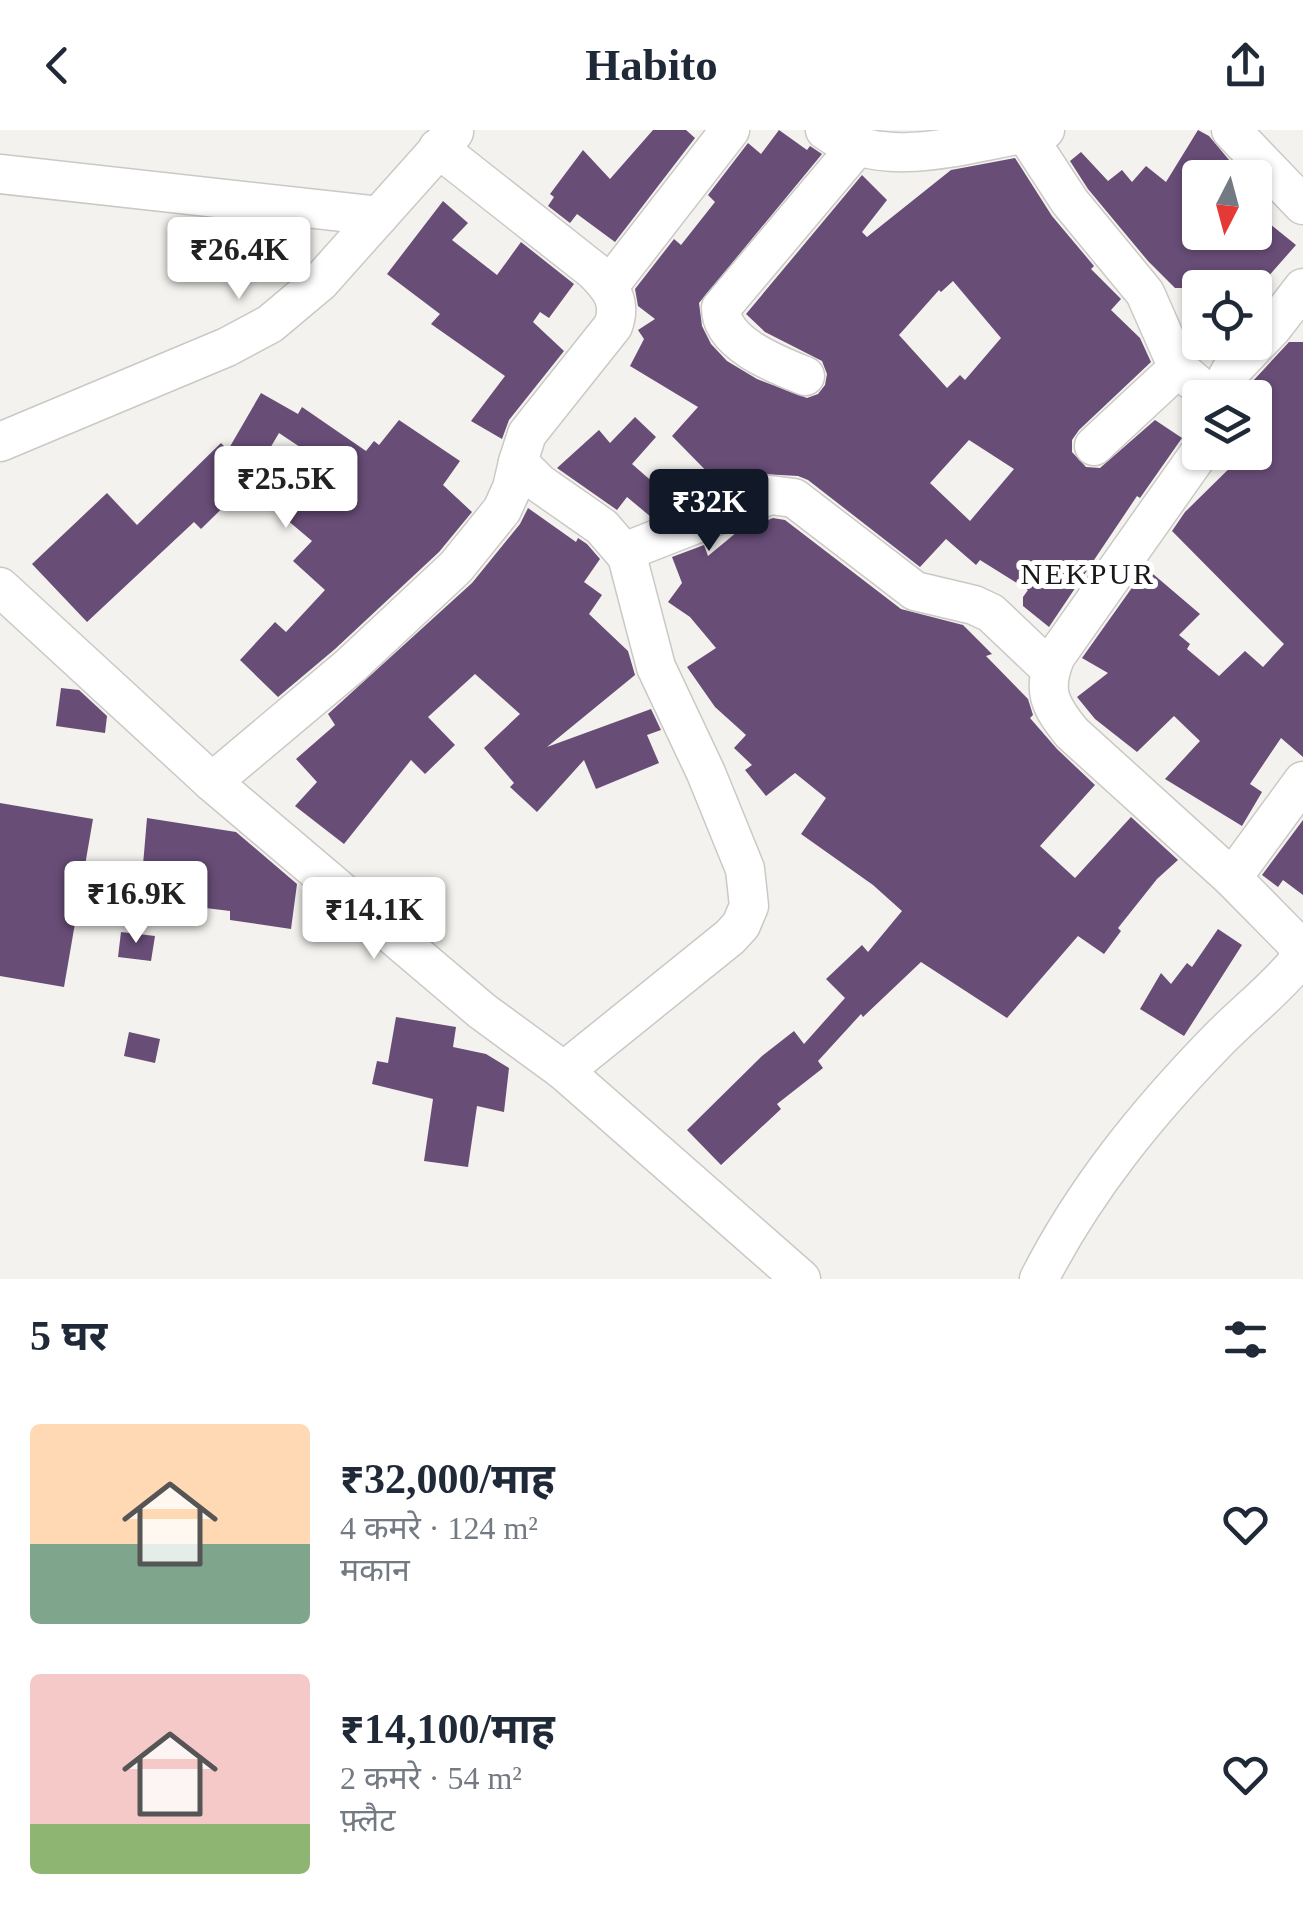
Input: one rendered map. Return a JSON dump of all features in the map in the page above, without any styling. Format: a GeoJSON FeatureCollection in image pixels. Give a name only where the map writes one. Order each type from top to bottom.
{"type":"FeatureCollection","features":[{"type":"Feature","properties":{"kind":"street"},"geometry":{"type":"LineString","coordinates":[[609,286],[730,130]]}},
{"type":"Feature","properties":{"kind":"street"},"geometry":{"type":"LineString","coordinates":[[1231,130],[1303,204]]}},
{"type":"Feature","properties":{"kind":"street"},"geometry":{"type":"LineString","coordinates":[[805,376],[741,341],[728,329],[721,308],[840,139],[929,150],[1035,131],[1070,202],[1145,293],[1178,368],[1192,380]]}},
{"type":"Feature","properties":{"kind":"street"},"geometry":{"type":"LineString","coordinates":[[0,442],[227,347],[270,324],[320,282],[447,139],[609,286],[618,307],[613,326],[527,434],[502,510],[456,567],[350,666],[212,782]]}},
{"type":"Feature","properties":{"kind":"street"},"geometry":{"type":"LineString","coordinates":[[0,174],[379,216]]}},
{"type":"Feature","properties":{"kind":"street"},"geometry":{"type":"LineString","coordinates":[[1225,380],[1303,288]]}},
{"type":"Feature","properties":{"kind":"street"},"geometry":{"type":"LineString","coordinates":[[1094,446],[1178,368]]}},
{"type":"Feature","properties":{"kind":"street"},"geometry":{"type":"LineString","coordinates":[[518,462],[602,527],[624,552],[663,686],[706,773],[744,869],[749,906],[741,925],[730,937],[564,1071]]}},
{"type":"Feature","properties":{"kind":"street"},"geometry":{"type":"LineString","coordinates":[[1039,1279],[1099,1177],[1136,1129],[1218,1039],[1299,960],[1297,944],[1232,878],[1072,733],[1052,708],[1046,685],[1050,668],[1188,470]]}},
{"type":"Feature","properties":{"kind":"street"},"geometry":{"type":"LineString","coordinates":[[624,552],[770,495],[794,498],[915,591],[991,613],[1050,668]]}},
{"type":"Feature","properties":{"kind":"street"},"geometry":{"type":"LineString","coordinates":[[0,587],[212,782],[482,1011],[564,1071],[802,1279]]}},
{"type":"Feature","properties":{"kind":"street"},"geometry":{"type":"LineString","coordinates":[[1232,878],[1303,781]]}},
{"type":"Feature","properties":{"kind":"building"},"geometry":{"type":"Polygon","coordinates":[[[653,130],[686,130],[695,138],[615,242],[577,214],[570,223],[548,206],[554,197],[550,194],[583,150],[610,179],[653,130]]]}},
{"type":"Feature","properties":{"kind":"building"},"geometry":{"type":"Polygon","coordinates":[[[779,130],[807,150],[810,146],[822,154],[699,303],[702,326],[711,344],[727,361],[757,379],[807,398],[818,394],[825,385],[827,374],[822,361],[765,332],[746,314],[862,175],[887,200],[862,232],[867,237],[951,170],[1015,158],[1052,216],[1094,266],[1091,269],[1121,299],[1111,310],[1140,338],[1151,362],[1079,430],[1072,440],[1072,452],[1086,467],[1100,468],[1155,420],[1182,438],[1140,498],[1137,496],[1049,627],[1023,606],[1028,590],[980,560],[976,565],[946,539],[920,567],[808,480],[763,474],[724,489],[672,436],[698,407],[630,366],[644,339],[638,330],[655,319],[638,306],[635,289],[674,239],[681,245],[715,202],[708,195],[748,143],[761,154],[779,130]],[[953,281],[939,290],[899,335],[947,388],[960,375],[965,380],[1001,338],[953,281]],[[969,440],[930,483],[970,521],[1014,469],[969,440]]]}},
{"type":"Feature","properties":{"kind":"building"},"geometry":{"type":"Polygon","coordinates":[[[1198,130],[1209,136],[1229,160],[1182,160],[1182,250],[1272,250],[1272,226],[1296,245],[1272,272],[1182,270],[1182,288],[1175,288],[1088,189],[1070,161],[1081,152],[1108,181],[1122,170],[1132,182],[1146,166],[1166,182],[1198,130]]]}},
{"type":"Feature","properties":{"kind":"building"},"geometry":{"type":"Polygon","coordinates":[[[443,201],[468,223],[452,240],[497,275],[521,242],[574,284],[549,318],[540,312],[533,322],[564,351],[509,420],[502,439],[471,421],[505,376],[431,324],[440,314],[387,274],[443,201]]]}},
{"type":"Feature","properties":{"kind":"building"},"geometry":{"type":"Polygon","coordinates":[[[1289,342],[1303,342],[1303,757],[1281,738],[1250,784],[1262,792],[1242,826],[1165,779],[1200,741],[1174,716],[1137,752],[1095,719],[1077,697],[1108,673],[1082,658],[1146,568],[1200,614],[1179,635],[1190,644],[1187,649],[1219,676],[1245,651],[1263,667],[1284,644],[1172,531],[1185,512],[1228,470],[1272,470],[1272,380],[1254,380],[1289,342]]]}},
{"type":"Feature","properties":{"kind":"building"},"geometry":{"type":"Polygon","coordinates":[[[261,393],[298,414],[302,407],[366,451],[374,441],[379,445],[399,420],[460,461],[443,485],[472,512],[439,552],[278,697],[240,660],[275,622],[286,632],[325,590],[293,561],[312,541],[286,519],[330,467],[279,433],[252,479],[201,529],[194,522],[87,622],[32,564],[107,493],[137,525],[221,443],[228,450],[261,393]]]}},
{"type":"Feature","properties":{"kind":"building"},"geometry":{"type":"Polygon","coordinates":[[[635,417],[656,437],[632,464],[671,498],[680,485],[687,503],[651,517],[627,497],[617,510],[557,468],[599,430],[610,443],[635,417]]]}},
{"type":"Feature","properties":{"kind":"building"},"geometry":{"type":"Polygon","coordinates":[[[528,508],[576,542],[578,538],[587,544],[600,559],[584,582],[602,595],[589,614],[628,651],[635,675],[547,747],[651,709],[661,730],[647,735],[659,763],[596,789],[584,760],[537,812],[510,787],[514,783],[484,748],[520,714],[475,674],[428,717],[455,745],[425,774],[411,760],[344,844],[295,806],[317,782],[296,759],[335,725],[328,714],[472,583],[520,524],[528,508]]]}},
{"type":"Feature","properties":{"kind":"building"},"geometry":{"type":"Polygon","coordinates":[[[773,518],[785,520],[901,609],[963,625],[992,654],[986,656],[1028,699],[1033,715],[1030,718],[1095,785],[1040,846],[1075,878],[1131,817],[1178,860],[1157,879],[1118,928],[1121,931],[1104,954],[1078,936],[1007,1018],[921,962],[863,1017],[861,1014],[818,1061],[823,1068],[777,1104],[781,1109],[721,1165],[687,1130],[762,1056],[794,1031],[804,1044],[845,998],[826,979],[862,945],[868,952],[902,911],[873,885],[801,834],[826,798],[795,773],[766,796],[745,770],[752,765],[734,748],[746,735],[715,707],[687,667],[716,648],[690,617],[668,602],[682,583],[672,557],[704,545],[708,556],[737,532],[773,518]]]}},
{"type":"Feature","properties":{"kind":"building"},"geometry":{"type":"Polygon","coordinates":[[[61,688],[79,690],[107,716],[105,733],[56,726],[61,688]]]}},
{"type":"Feature","properties":{"kind":"building"},"geometry":{"type":"Polygon","coordinates":[[[0,803],[93,819],[64,987],[0,976],[0,803]]]}},
{"type":"Feature","properties":{"kind":"building"},"geometry":{"type":"Polygon","coordinates":[[[147,818],[236,832],[297,884],[291,929],[230,920],[230,911],[140,900],[147,818]]]}},
{"type":"Feature","properties":{"kind":"building"},"geometry":{"type":"Polygon","coordinates":[[[1303,820],[1303,895],[1283,880],[1278,887],[1262,875],[1303,820]]]}},
{"type":"Feature","properties":{"kind":"building"},"geometry":{"type":"Polygon","coordinates":[[[1218,929],[1242,945],[1184,1036],[1140,1009],[1161,973],[1171,984],[1187,963],[1192,967],[1218,929]]]}},
{"type":"Feature","properties":{"kind":"building"},"geometry":{"type":"Polygon","coordinates":[[[121,932],[155,936],[151,961],[118,957],[121,932]]]}},
{"type":"Feature","properties":{"kind":"building"},"geometry":{"type":"Polygon","coordinates":[[[396,1017],[456,1027],[453,1047],[486,1054],[509,1068],[504,1112],[477,1106],[468,1167],[424,1161],[433,1099],[372,1084],[377,1061],[388,1063],[396,1017]]]}},
{"type":"Feature","properties":{"kind":"building"},"geometry":{"type":"Polygon","coordinates":[[[129,1032],[160,1039],[155,1063],[124,1056],[129,1032]]]}},
{"type":"Feature","properties":{"kind":"district","name":"NEKPUR"},"geometry":{"type":"Point","coordinates":[1088,573]}}]}
